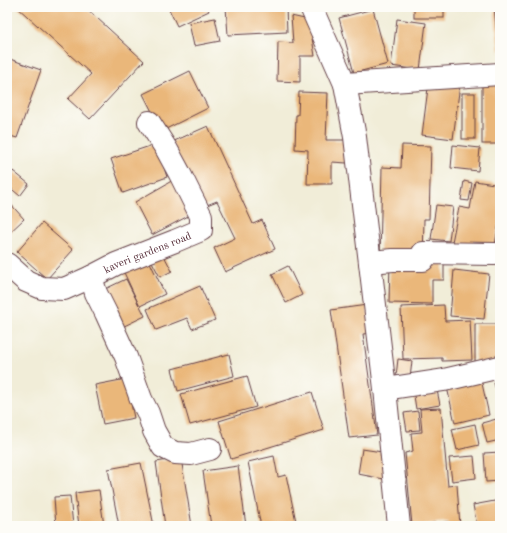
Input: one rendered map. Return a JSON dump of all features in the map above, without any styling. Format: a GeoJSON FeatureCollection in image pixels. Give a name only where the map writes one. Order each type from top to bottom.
{"type":"FeatureCollection","features":[{"type":"Feature","properties":{"kind":"street"},"geometry":{"type":"LineString","coordinates":[[311,7],[345,84],[355,137],[385,389],[399,526]]}},
{"type":"Feature","properties":{"kind":"street"},"geometry":{"type":"LineString","coordinates":[[345,84],[500,74]]}},
{"type":"Feature","properties":{"kind":"street","name":"kaveri gardens road"},"geometry":{"type":"LineString","coordinates":[[7,264],[26,281],[42,288],[64,288],[91,277],[116,264],[201,230],[201,216],[167,150],[149,122]]}},
{"type":"Feature","properties":{"kind":"street"},"geometry":{"type":"LineString","coordinates":[[370,262],[423,260],[423,254],[495,254]]}},
{"type":"Feature","properties":{"kind":"street"},"geometry":{"type":"LineString","coordinates":[[91,277],[96,293],[126,357],[154,431],[163,447],[175,453],[191,454],[210,449]]}},
{"type":"Feature","properties":{"kind":"street"},"geometry":{"type":"LineString","coordinates":[[385,389],[444,380],[500,367]]}},
{"type":"Feature","properties":{"kind":"building"},"geometry":{"type":"Polygon","coordinates":[[[17,7],[85,7],[144,61],[90,119],[68,99],[91,74],[17,7]]]}},
{"type":"Feature","properties":{"kind":"building"},"geometry":{"type":"Polygon","coordinates":[[[168,7],[207,7],[209,11],[177,26],[168,7]]]}},
{"type":"Feature","properties":{"kind":"building"},"geometry":{"type":"Polygon","coordinates":[[[226,7],[286,7],[287,32],[228,35],[226,7]]]}},
{"type":"Feature","properties":{"kind":"building"},"geometry":{"type":"Polygon","coordinates":[[[414,7],[444,7],[444,18],[414,18],[414,7]]]}},
{"type":"Feature","properties":{"kind":"building"},"geometry":{"type":"Polygon","coordinates":[[[494,7],[500,7],[500,54],[499,54],[494,7]]]}},
{"type":"Feature","properties":{"kind":"building"},"geometry":{"type":"Polygon","coordinates":[[[373,9],[388,64],[354,73],[339,18],[373,9]]]}},
{"type":"Feature","properties":{"kind":"building"},"geometry":{"type":"Polygon","coordinates":[[[291,16],[309,20],[315,56],[300,56],[300,82],[277,81],[278,42],[293,43],[291,16]]]}},
{"type":"Feature","properties":{"kind":"building"},"geometry":{"type":"Polygon","coordinates":[[[215,18],[220,41],[194,46],[189,23],[215,18]]]}},
{"type":"Feature","properties":{"kind":"building"},"geometry":{"type":"Polygon","coordinates":[[[397,19],[426,23],[420,70],[391,66],[397,19]]]}},
{"type":"Feature","properties":{"kind":"building"},"geometry":{"type":"Polygon","coordinates":[[[7,58],[41,70],[17,138],[7,135],[7,58]]]}},
{"type":"Feature","properties":{"kind":"building"},"geometry":{"type":"Polygon","coordinates":[[[190,71],[208,108],[162,131],[143,94],[190,71]]]}},
{"type":"Feature","properties":{"kind":"building"},"geometry":{"type":"Polygon","coordinates":[[[482,78],[500,78],[500,144],[482,144],[482,78]]]}},
{"type":"Feature","properties":{"kind":"building"},"geometry":{"type":"Polygon","coordinates":[[[429,80],[460,84],[453,139],[422,135],[429,80]]]}},
{"type":"Feature","properties":{"kind":"building"},"geometry":{"type":"Polygon","coordinates":[[[299,92],[328,93],[326,140],[348,140],[347,163],[332,162],[332,184],[307,184],[308,150],[295,149],[296,115],[298,115],[299,92]]]}},
{"type":"Feature","properties":{"kind":"building"},"geometry":{"type":"Polygon","coordinates":[[[462,93],[475,93],[475,139],[462,139],[462,93]]]}},
{"type":"Feature","properties":{"kind":"building"},"geometry":{"type":"Polygon","coordinates":[[[208,126],[253,224],[262,220],[275,249],[225,272],[214,248],[235,238],[217,201],[202,207],[172,142],[208,126]]]}},
{"type":"Feature","properties":{"kind":"building"},"geometry":{"type":"Polygon","coordinates":[[[156,144],[167,177],[123,193],[111,159],[156,144]]]}},
{"type":"Feature","properties":{"kind":"building"},"geometry":{"type":"Polygon","coordinates":[[[402,145],[431,146],[429,219],[424,219],[423,260],[380,259],[382,167],[401,168],[402,145]]]}},
{"type":"Feature","properties":{"kind":"building"},"geometry":{"type":"Polygon","coordinates":[[[453,145],[480,148],[478,171],[451,168],[453,145]]]}},
{"type":"Feature","properties":{"kind":"building"},"geometry":{"type":"Polygon","coordinates":[[[13,171],[29,184],[20,196],[7,185],[7,179],[13,171]]]}},
{"type":"Feature","properties":{"kind":"building"},"geometry":{"type":"Polygon","coordinates":[[[175,179],[194,213],[152,235],[135,202],[175,179]]]}},
{"type":"Feature","properties":{"kind":"building"},"geometry":{"type":"Polygon","coordinates":[[[464,181],[472,183],[469,201],[461,200],[464,181]]]}},
{"type":"Feature","properties":{"kind":"building"},"geometry":{"type":"Polygon","coordinates":[[[475,181],[500,185],[500,217],[494,250],[452,242],[459,207],[470,209],[475,181]]]}},
{"type":"Feature","properties":{"kind":"building"},"geometry":{"type":"Polygon","coordinates":[[[7,200],[24,219],[7,235],[7,200]]]}},
{"type":"Feature","properties":{"kind":"building"},"geometry":{"type":"Polygon","coordinates":[[[436,205],[453,207],[449,241],[431,239],[436,205]]]}},
{"type":"Feature","properties":{"kind":"building"},"geometry":{"type":"Polygon","coordinates":[[[42,223],[73,250],[47,279],[17,252],[42,223]]]}},
{"type":"Feature","properties":{"kind":"building"},"geometry":{"type":"Polygon","coordinates":[[[161,250],[172,271],[160,277],[149,256],[161,250]]]}},
{"type":"Feature","properties":{"kind":"building"},"geometry":{"type":"Polygon","coordinates":[[[146,254],[165,294],[140,306],[145,316],[118,329],[101,291],[126,279],[139,305],[121,266],[146,254]]]}},
{"type":"Feature","properties":{"kind":"building"},"geometry":{"type":"Polygon","coordinates":[[[444,255],[444,280],[432,280],[432,304],[389,303],[390,261],[444,255]]]}},
{"type":"Feature","properties":{"kind":"building"},"geometry":{"type":"Polygon","coordinates":[[[288,266],[302,295],[286,303],[272,274],[288,266]]]}},
{"type":"Feature","properties":{"kind":"building"},"geometry":{"type":"Polygon","coordinates":[[[454,270],[489,274],[484,319],[450,316],[454,270]]]}},
{"type":"Feature","properties":{"kind":"building"},"geometry":{"type":"Polygon","coordinates":[[[200,286],[215,320],[192,329],[187,318],[156,330],[147,309],[200,286]]]}},
{"type":"Feature","properties":{"kind":"building"},"geometry":{"type":"Polygon","coordinates":[[[367,305],[371,333],[363,334],[377,435],[349,438],[331,310],[367,305]]]}},
{"type":"Feature","properties":{"kind":"building"},"geometry":{"type":"Polygon","coordinates":[[[444,305],[445,321],[470,320],[472,360],[442,361],[442,358],[403,359],[401,307],[444,305]]]}},
{"type":"Feature","properties":{"kind":"building"},"geometry":{"type":"Polygon","coordinates":[[[475,324],[500,324],[500,362],[475,362],[475,324]]]}},
{"type":"Feature","properties":{"kind":"building"},"geometry":{"type":"Polygon","coordinates":[[[229,354],[234,376],[178,391],[172,369],[229,354]]]}},
{"type":"Feature","properties":{"kind":"building"},"geometry":{"type":"Polygon","coordinates":[[[398,359],[412,361],[410,378],[396,376],[398,359]]]}},
{"type":"Feature","properties":{"kind":"building"},"geometry":{"type":"Polygon","coordinates":[[[247,376],[256,407],[190,425],[181,394],[247,376]]]}},
{"type":"Feature","properties":{"kind":"building"},"geometry":{"type":"Polygon","coordinates":[[[126,379],[134,418],[103,424],[95,385],[126,379]]]}},
{"type":"Feature","properties":{"kind":"building"},"geometry":{"type":"Polygon","coordinates":[[[481,379],[489,415],[455,423],[447,387],[481,379]]]}},
{"type":"Feature","properties":{"kind":"building"},"geometry":{"type":"Polygon","coordinates":[[[500,382],[500,404],[494,383],[500,382]]]}},
{"type":"Feature","properties":{"kind":"building"},"geometry":{"type":"Polygon","coordinates":[[[436,385],[440,405],[416,409],[413,389],[436,385]]]}},
{"type":"Feature","properties":{"kind":"building"},"geometry":{"type":"Polygon","coordinates":[[[312,392],[324,430],[231,459],[219,421],[312,392]]]}},
{"type":"Feature","properties":{"kind":"building"},"geometry":{"type":"Polygon","coordinates":[[[441,408],[448,486],[457,485],[460,526],[448,526],[448,522],[412,525],[405,453],[413,451],[411,433],[422,432],[420,409],[441,408]]]}},
{"type":"Feature","properties":{"kind":"building"},"geometry":{"type":"Polygon","coordinates":[[[418,411],[420,430],[407,431],[404,413],[418,411]]]}},
{"type":"Feature","properties":{"kind":"building"},"geometry":{"type":"Polygon","coordinates":[[[500,418],[500,440],[487,443],[482,423],[500,418]]]}},
{"type":"Feature","properties":{"kind":"building"},"geometry":{"type":"Polygon","coordinates":[[[475,424],[479,445],[457,450],[452,429],[475,424]]]}},
{"type":"Feature","properties":{"kind":"building"},"geometry":{"type":"Polygon","coordinates":[[[362,449],[389,453],[384,479],[358,474],[362,449]]]}},
{"type":"Feature","properties":{"kind":"building"},"geometry":{"type":"Polygon","coordinates":[[[500,452],[500,481],[486,482],[484,453],[500,452]]]}},
{"type":"Feature","properties":{"kind":"building"},"geometry":{"type":"Polygon","coordinates":[[[274,456],[278,477],[286,475],[297,526],[261,526],[248,462],[274,456]]]}},
{"type":"Feature","properties":{"kind":"building"},"geometry":{"type":"Polygon","coordinates":[[[474,456],[476,478],[452,481],[449,458],[474,456]]]}},
{"type":"Feature","properties":{"kind":"building"},"geometry":{"type":"Polygon","coordinates":[[[181,458],[192,526],[165,526],[156,462],[181,458]]]}},
{"type":"Feature","properties":{"kind":"building"},"geometry":{"type":"Polygon","coordinates":[[[141,463],[154,526],[119,526],[108,469],[141,463]]]}},
{"type":"Feature","properties":{"kind":"building"},"geometry":{"type":"Polygon","coordinates":[[[238,466],[246,526],[211,526],[203,471],[238,466]]]}},
{"type":"Feature","properties":{"kind":"building"},"geometry":{"type":"Polygon","coordinates":[[[99,490],[104,526],[79,526],[75,493],[99,490]]]}},
{"type":"Feature","properties":{"kind":"building"},"geometry":{"type":"Polygon","coordinates":[[[70,496],[73,526],[56,526],[54,497],[70,496]]]}},
{"type":"Feature","properties":{"kind":"building"},"geometry":{"type":"Polygon","coordinates":[[[500,500],[500,526],[477,526],[473,505],[500,500]]]}}]}
